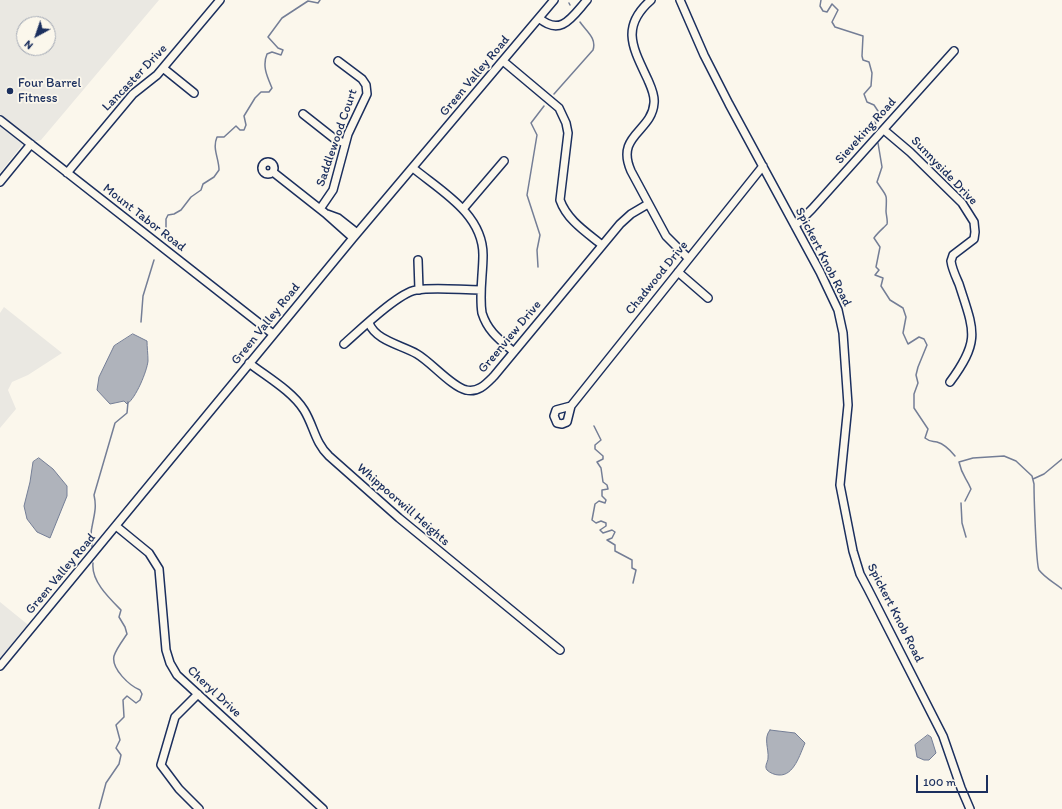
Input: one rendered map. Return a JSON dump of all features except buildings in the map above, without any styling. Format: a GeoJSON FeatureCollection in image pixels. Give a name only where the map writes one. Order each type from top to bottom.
{"type":"FeatureCollection","features":[{"type":"Feature","properties":{"kind":"street","name":"Lancaster Drive"},"geometry":{"type":"LineString","coordinates":[[67,173],[133,94],[148,84],[163,68],[220,0]]}},
{"type":"Feature","properties":{"kind":"street","name":"Green Valley Road"},"geometry":{"type":"LineString","coordinates":[[0,666],[273,334],[554,0]]}},
{"type":"Feature","properties":{"kind":"street"},"geometry":{"type":"LineString","coordinates":[[539,18],[549,25],[561,25],[570,19],[586,0]]}},
{"type":"Feature","properties":{"kind":"street"},"geometry":{"type":"LineString","coordinates":[[651,0],[635,18],[631,33],[633,45],[651,87],[654,102],[649,118],[630,141],[626,155],[631,171],[666,236],[688,258]]}},
{"type":"Feature","properties":{"kind":"street","name":"Spickert Knob Road"},"geometry":{"type":"LineString","coordinates":[[680,0],[704,55],[832,295],[842,325],[848,405],[840,485],[858,567],[943,736],[970,809]]}},
{"type":"Feature","properties":{"kind":"street","name":"Sieveking Road"},"geometry":{"type":"LineString","coordinates":[[795,226],[884,130],[954,51]]}},
{"type":"Feature","properties":{"kind":"street","name":"Saddlewood Court"},"geometry":{"type":"LineString","coordinates":[[322,211],[335,185],[345,143],[351,126],[365,98],[367,90],[362,79],[338,61]]}},
{"type":"Feature","properties":{"kind":"street"},"geometry":{"type":"LineString","coordinates":[[503,61],[558,108],[564,118],[568,133],[560,200],[571,219],[602,246]]}},
{"type":"Feature","properties":{"kind":"street"},"geometry":{"type":"LineString","coordinates":[[163,68],[194,93]]}},
{"type":"Feature","properties":{"kind":"street"},"geometry":{"type":"LineString","coordinates":[[303,114],[336,140],[345,143]]}},
{"type":"Feature","properties":{"kind":"street","name":"Mount Tabor Road"},"geometry":{"type":"LineString","coordinates":[[0,120],[273,334]]}},
{"type":"Feature","properties":{"kind":"street","name":"Sunnyside Drive"},"geometry":{"type":"LineString","coordinates":[[884,130],[910,152],[962,203],[974,222],[974,239],[953,255],[951,261],[971,324],[973,341],[970,352],[950,382]]}},
{"type":"Feature","properties":{"kind":"street"},"geometry":{"type":"LineString","coordinates":[[0,182],[31,144]]}},
{"type":"Feature","properties":{"kind":"street"},"geometry":{"type":"LineString","coordinates":[[463,209],[504,161]]}},
{"type":"Feature","properties":{"kind":"street","name":"Chadwood Drive"},"geometry":{"type":"LineString","coordinates":[[571,406],[763,166]]}},
{"type":"Feature","properties":{"kind":"street"},"geometry":{"type":"LineString","coordinates":[[413,168],[463,209],[474,222],[482,241],[483,255],[481,308],[485,323],[493,334],[514,352]]}},
{"type":"Feature","properties":{"kind":"street"},"geometry":{"type":"LineString","coordinates":[[273,172],[355,236]]}},
{"type":"Feature","properties":{"kind":"street","name":"Greenview Drive"},"geometry":{"type":"LineString","coordinates":[[369,323],[381,337],[416,353],[456,386],[466,390],[476,390],[486,384],[514,352],[628,216],[648,204]]}},
{"type":"Feature","properties":{"kind":"street"},"geometry":{"type":"LineString","coordinates":[[418,260],[419,290]]}},
{"type":"Feature","properties":{"kind":"street"},"geometry":{"type":"LineString","coordinates":[[678,272],[708,298]]}},
{"type":"Feature","properties":{"kind":"street"},"geometry":{"type":"LineString","coordinates":[[344,344],[399,298],[410,292],[419,290],[481,290]]}},
{"type":"Feature","properties":{"kind":"street","name":"Whippoorwill Heights"},"geometry":{"type":"LineString","coordinates":[[249,363],[300,404],[307,416],[319,445],[329,456],[399,518],[560,650]]}},
{"type":"Feature","properties":{"kind":"street","name":"Cheryl Drive"},"geometry":{"type":"LineString","coordinates":[[116,526],[149,553],[155,560],[159,569],[166,650],[170,663],[177,675],[324,809]]}},
{"type":"Feature","properties":{"kind":"street"},"geometry":{"type":"LineString","coordinates":[[198,694],[175,717],[161,765],[179,789],[199,809]]}},
{"type":"Feature","properties":{"kind":"shaded area"},"geometry":{"type":"Polygon","coordinates":[[[0,0],[159,0],[41,140],[22,145],[0,173],[0,0]]]}},
{"type":"Feature","properties":{"kind":"shaded area"},"geometry":{"type":"Polygon","coordinates":[[[4,307],[62,353],[28,375],[12,382],[8,390],[16,409],[0,428],[0,313],[4,307]]]}},
{"type":"Feature","properties":{"kind":"shaded area"},"geometry":{"type":"Polygon","coordinates":[[[133,334],[147,341],[148,361],[146,371],[134,396],[127,404],[124,401],[110,404],[97,390],[99,377],[114,346],[133,334]]]}},
{"type":"Feature","properties":{"kind":"shaded area"},"geometry":{"type":"Polygon","coordinates":[[[39,458],[53,469],[67,486],[67,496],[50,538],[37,532],[27,519],[24,506],[33,462],[39,458]]]}},
{"type":"Feature","properties":{"kind":"shaded area"},"geometry":{"type":"Polygon","coordinates":[[[0,602],[32,628],[0,666],[0,602]]]}},
{"type":"Feature","properties":{"kind":"shaded area"},"geometry":{"type":"Polygon","coordinates":[[[770,730],[795,733],[805,743],[796,764],[789,772],[784,774],[774,774],[766,768],[768,760],[767,736],[770,730]]]}},
{"type":"Feature","properties":{"kind":"shaded area"},"geometry":{"type":"Polygon","coordinates":[[[928,735],[931,737],[936,753],[929,760],[924,760],[917,757],[915,745],[928,735]]]}},
{"type":"Feature","properties":{"kind":"waterway"},"geometry":{"type":"LineString","coordinates":[[166,229],[166,219],[168,215],[174,214],[181,210],[191,197],[201,190],[203,184],[214,177],[219,170],[215,150],[217,137],[224,137],[236,126],[240,130],[244,130],[246,125],[244,116],[255,98],[261,92],[269,92],[272,88],[266,71],[265,63],[267,54],[272,52],[281,55],[283,50],[278,48],[268,37],[282,18],[308,1],[318,3],[320,0]]}},
{"type":"Feature","properties":{"kind":"waterway"},"geometry":{"type":"LineString","coordinates":[[821,0],[820,6],[823,11],[827,12],[832,4],[838,10],[832,22],[835,27],[863,36],[862,56],[863,60],[869,62],[872,73],[871,86],[864,94],[867,102],[874,105],[878,111],[875,120],[877,132]]}},
{"type":"Feature","properties":{"kind":"waterway"},"geometry":{"type":"LineString","coordinates":[[554,94],[593,50],[594,42],[580,22]]}},
{"type":"Feature","properties":{"kind":"waterway"},"geometry":{"type":"LineString","coordinates":[[538,267],[537,250],[540,235],[527,195],[537,135],[531,123],[544,106]]}},
{"type":"Feature","properties":{"kind":"waterway"},"geometry":{"type":"LineString","coordinates":[[878,143],[882,167],[877,182],[885,193],[887,224],[874,238],[880,247],[876,267],[879,270],[875,275],[883,278],[881,286],[890,300],[903,308],[906,317],[903,333],[908,344],[919,337],[924,339],[927,345],[918,367],[916,375],[918,383],[914,394],[914,408],[928,429],[925,438],[929,441],[942,444],[955,456]]}},
{"type":"Feature","properties":{"kind":"waterway"},"geometry":{"type":"LineString","coordinates":[[141,322],[143,296],[154,260]]}},
{"type":"Feature","properties":{"kind":"waterway"},"geometry":{"type":"LineString","coordinates":[[92,547],[91,532],[95,508],[94,495],[115,423],[127,413],[128,402]]}},
{"type":"Feature","properties":{"kind":"waterway"},"geometry":{"type":"LineString","coordinates":[[594,426],[601,440],[595,445],[595,449],[603,456],[603,459],[597,462],[601,468],[603,482],[607,485],[608,489],[602,490],[602,496],[606,500],[605,503],[599,501],[595,504],[592,520],[596,523],[601,521],[606,523],[606,526],[600,530],[603,533],[612,530],[615,532],[612,538],[607,540],[615,545],[615,551],[632,560],[632,568],[636,570],[633,583]]}},
{"type":"Feature","properties":{"kind":"waterway"},"geometry":{"type":"LineString","coordinates":[[965,501],[971,489],[963,474],[959,462],[973,458],[1004,456],[1016,461],[1032,476],[1034,484],[1036,543],[1039,570],[1062,589]]}},
{"type":"Feature","properties":{"kind":"waterway"},"geometry":{"type":"LineString","coordinates":[[1033,479],[1044,474],[1062,459]]}},
{"type":"Feature","properties":{"kind":"waterway"},"geometry":{"type":"LineString","coordinates":[[961,503],[962,523],[966,537]]}},
{"type":"Feature","properties":{"kind":"waterway"},"geometry":{"type":"LineString","coordinates":[[93,563],[93,570],[98,583],[106,595],[121,610],[119,617],[127,634],[115,653],[115,666],[122,676],[131,685],[140,690],[142,694],[140,700],[136,703],[127,696],[123,700],[124,717],[116,725],[120,740],[116,748],[121,755],[119,764],[106,783],[99,809]]}},
{"type":"Feature","properties":{"kind":"place","name":"Four Barrel Fitness"},"geometry":{"type":"Point","coordinates":[10,91]}}]}
